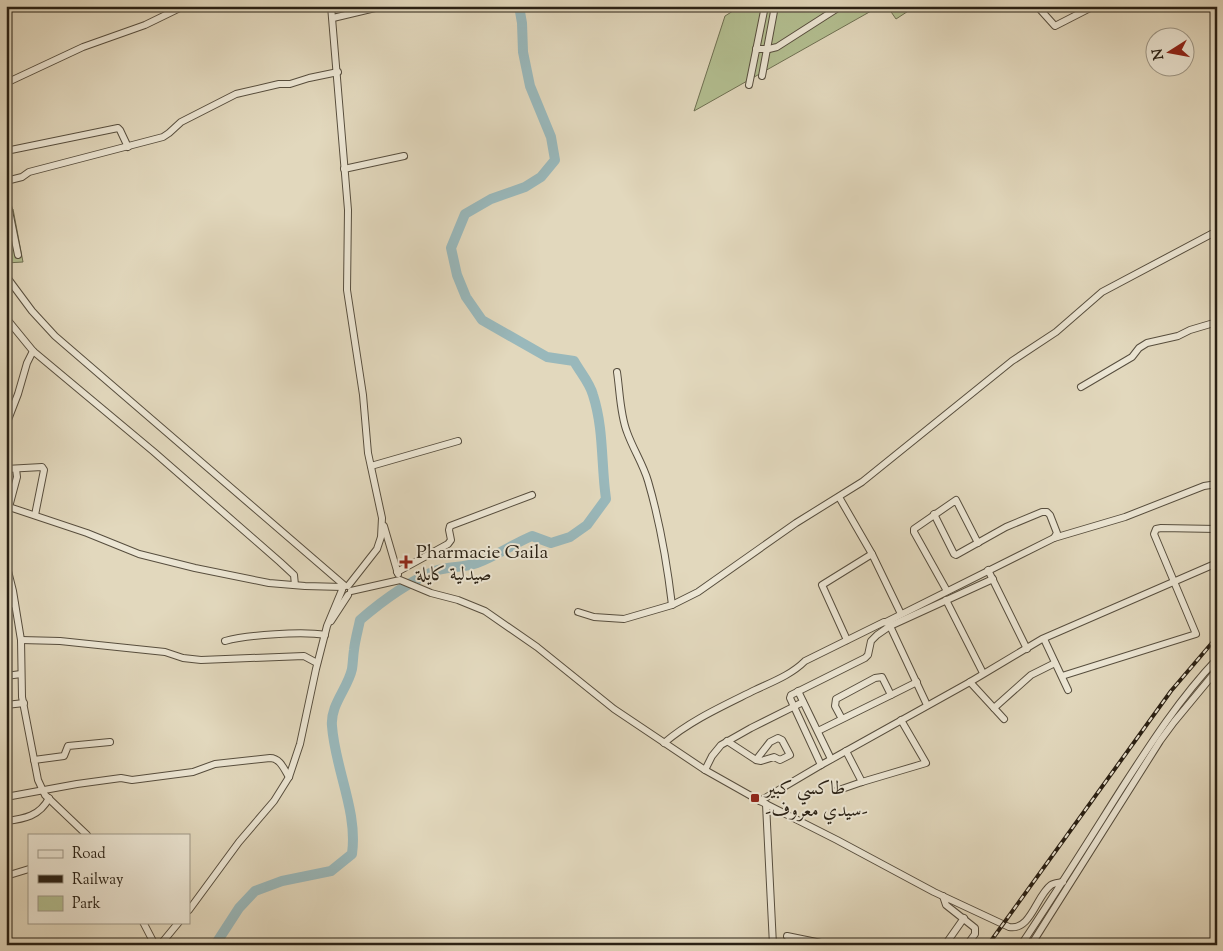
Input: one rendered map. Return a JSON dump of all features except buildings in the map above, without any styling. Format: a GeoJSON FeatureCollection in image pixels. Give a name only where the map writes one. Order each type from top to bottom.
{"type":"FeatureCollection","features":[{"type":"Feature","properties":{"kind":"street"},"geometry":{"type":"LineString","coordinates":[[6,83],[83,47],[145,25],[184,6]]}},
{"type":"Feature","properties":{"kind":"street"},"geometry":{"type":"LineString","coordinates":[[331,6],[338,72],[348,219],[347,290],[363,394],[370,466],[382,518],[400,580]]}},
{"type":"Feature","properties":{"kind":"street"},"geometry":{"type":"LineString","coordinates":[[749,85],[765,6]]}},
{"type":"Feature","properties":{"kind":"street"},"geometry":{"type":"LineString","coordinates":[[762,76],[775,6]]}},
{"type":"Feature","properties":{"kind":"street"},"geometry":{"type":"LineString","coordinates":[[756,50],[778,47],[841,6]]}},
{"type":"Feature","properties":{"kind":"street"},"geometry":{"type":"LineString","coordinates":[[1037,6],[1055,26],[1094,6]]}},
{"type":"Feature","properties":{"kind":"street"},"geometry":{"type":"LineString","coordinates":[[333,18],[375,8]]}},
{"type":"Feature","properties":{"kind":"street"},"geometry":{"type":"LineString","coordinates":[[754,61],[764,63]]}},
{"type":"Feature","properties":{"kind":"street"},"geometry":{"type":"LineString","coordinates":[[6,181],[22,177],[30,172],[163,137],[181,122],[239,93],[278,84],[290,84],[338,72]]}},
{"type":"Feature","properties":{"kind":"street"},"geometry":{"type":"LineString","coordinates":[[6,151],[117,128],[120,130],[128,147]]}},
{"type":"Feature","properties":{"kind":"street"},"geometry":{"type":"LineString","coordinates":[[344,169],[404,156]]}},
{"type":"Feature","properties":{"kind":"street"},"geometry":{"type":"LineString","coordinates":[[6,196],[18,254]]}},
{"type":"Feature","properties":{"kind":"street"},"geometry":{"type":"LineString","coordinates":[[578,612],[594,618],[624,619],[672,605],[698,592],[796,523],[862,482],[1012,361],[1056,332],[1102,292],[1217,231]]}},
{"type":"Feature","properties":{"kind":"street"},"geometry":{"type":"LineString","coordinates":[[6,276],[38,318],[55,336],[346,589]]}},
{"type":"Feature","properties":{"kind":"street"},"geometry":{"type":"LineString","coordinates":[[6,318],[32,351],[154,452],[280,562],[294,575],[296,585]]}},
{"type":"Feature","properties":{"kind":"street"},"geometry":{"type":"LineString","coordinates":[[1081,387],[1132,357],[1139,348],[1147,343],[1178,336],[1190,330],[1217,322]]}},
{"type":"Feature","properties":{"kind":"street"},"geometry":{"type":"LineString","coordinates":[[6,425],[32,351]]}},
{"type":"Feature","properties":{"kind":"street"},"geometry":{"type":"LineString","coordinates":[[617,372],[627,433],[639,455],[648,480],[664,544],[672,605]]}},
{"type":"Feature","properties":{"kind":"street"},"geometry":{"type":"LineString","coordinates":[[370,466],[458,441]]}},
{"type":"Feature","properties":{"kind":"street"},"geometry":{"type":"LineString","coordinates":[[6,469],[42,468],[44,470],[35,516]]}},
{"type":"Feature","properties":{"kind":"street"},"geometry":{"type":"LineString","coordinates":[[16,469],[16,477],[8,507],[87,533],[139,554],[251,580],[296,585],[346,589],[400,580],[421,590],[467,603],[494,616],[537,647],[614,709],[705,770],[943,896],[993,920],[1016,927],[1025,922],[1050,886],[1063,882]]}},
{"type":"Feature","properties":{"kind":"street"},"geometry":{"type":"LineString","coordinates":[[664,743],[688,724],[780,678],[805,661],[847,640],[888,624],[947,591],[1054,538],[1126,517],[1204,486],[1217,484]]}},
{"type":"Feature","properties":{"kind":"street"},"geometry":{"type":"LineString","coordinates":[[398,572],[448,544],[451,540],[450,526],[532,495]]}},
{"type":"Feature","properties":{"kind":"street"},"geometry":{"type":"LineString","coordinates":[[839,497],[906,615]]}},
{"type":"Feature","properties":{"kind":"street"},"geometry":{"type":"LineString","coordinates":[[947,591],[914,532],[915,526],[956,500],[978,543]]}},
{"type":"Feature","properties":{"kind":"street"},"geometry":{"type":"LineString","coordinates":[[934,514],[956,555],[1006,527],[1042,512],[1047,512],[1050,515],[1057,530],[1054,538]]}},
{"type":"Feature","properties":{"kind":"street"},"geometry":{"type":"LineString","coordinates":[[190,909],[239,842],[274,801],[289,777],[300,744],[328,626],[346,589],[377,550],[381,537],[382,518]]}},
{"type":"Feature","properties":{"kind":"street"},"geometry":{"type":"LineString","coordinates":[[1062,676],[1196,634],[1154,534],[1156,529],[1217,529]]}},
{"type":"Feature","properties":{"kind":"street"},"geometry":{"type":"LineString","coordinates":[[847,640],[822,585],[872,554]]}},
{"type":"Feature","properties":{"kind":"street"},"geometry":{"type":"LineString","coordinates":[[6,563],[21,640],[21,674],[24,703],[34,760],[42,790],[87,834]]}},
{"type":"Feature","properties":{"kind":"street"},"geometry":{"type":"LineString","coordinates":[[763,802],[820,765],[1044,639],[1217,563]]}},
{"type":"Feature","properties":{"kind":"street"},"geometry":{"type":"LineString","coordinates":[[988,570],[1026,649]]}},
{"type":"Feature","properties":{"kind":"street"},"geometry":{"type":"LineString","coordinates":[[906,615],[946,600],[992,579]]}},
{"type":"Feature","properties":{"kind":"street"},"geometry":{"type":"LineString","coordinates":[[946,600],[983,673]]}},
{"type":"Feature","properties":{"kind":"street"},"geometry":{"type":"LineString","coordinates":[[6,605],[15,604]]}},
{"type":"Feature","properties":{"kind":"street"},"geometry":{"type":"LineString","coordinates":[[888,624],[927,705]]}},
{"type":"Feature","properties":{"kind":"street"},"geometry":{"type":"LineString","coordinates":[[820,765],[790,697],[798,691],[865,658],[868,655],[871,641],[888,624]]}},
{"type":"Feature","properties":{"kind":"street"},"geometry":{"type":"LineString","coordinates":[[225,641],[239,638],[304,634],[325,635]]}},
{"type":"Feature","properties":{"kind":"street"},"geometry":{"type":"LineString","coordinates":[[1044,639],[1068,690]]}},
{"type":"Feature","properties":{"kind":"street"},"geometry":{"type":"LineString","coordinates":[[21,640],[60,641],[165,652],[183,658],[201,660],[304,656],[318,663]]}},
{"type":"Feature","properties":{"kind":"street"},"geometry":{"type":"LineString","coordinates":[[1021,945],[1160,731],[1186,694],[1217,659]]}},
{"type":"Feature","properties":{"kind":"street"},"geometry":{"type":"LineString","coordinates":[[994,708],[1026,679],[1056,663]]}},
{"type":"Feature","properties":{"kind":"street"},"geometry":{"type":"LineString","coordinates":[[1031,945],[1160,741],[1217,670]]}},
{"type":"Feature","properties":{"kind":"street"},"geometry":{"type":"LineString","coordinates":[[6,676],[21,674]]}},
{"type":"Feature","properties":{"kind":"street"},"geometry":{"type":"LineString","coordinates":[[842,719],[835,706],[836,699],[875,678],[882,677],[891,695]]}},
{"type":"Feature","properties":{"kind":"street"},"geometry":{"type":"LineString","coordinates":[[818,732],[916,682]]}},
{"type":"Feature","properties":{"kind":"street"},"geometry":{"type":"LineString","coordinates":[[970,682],[1004,718]]}},
{"type":"Feature","properties":{"kind":"street"},"geometry":{"type":"LineString","coordinates":[[798,691],[831,759]]}},
{"type":"Feature","properties":{"kind":"street"},"geometry":{"type":"LineString","coordinates":[[705,770],[717,749],[727,741],[803,702]]}},
{"type":"Feature","properties":{"kind":"street"},"geometry":{"type":"LineString","coordinates":[[6,705],[24,703]]}},
{"type":"Feature","properties":{"kind":"street"},"geometry":{"type":"LineString","coordinates":[[836,791],[926,763],[901,720]]}},
{"type":"Feature","properties":{"kind":"street"},"geometry":{"type":"LineString","coordinates":[[727,741],[756,760],[761,761],[774,757],[780,760],[790,755],[782,740],[778,738],[770,742],[756,760]]}},
{"type":"Feature","properties":{"kind":"street"},"geometry":{"type":"LineString","coordinates":[[34,760],[64,756],[68,746],[110,742]]}},
{"type":"Feature","properties":{"kind":"street"},"geometry":{"type":"LineString","coordinates":[[846,751],[862,782]]}},
{"type":"Feature","properties":{"kind":"street"},"geometry":{"type":"LineString","coordinates":[[6,797],[121,778],[132,780],[193,772],[215,764],[272,758],[279,761],[289,777]]}},
{"type":"Feature","properties":{"kind":"street"},"geometry":{"type":"LineString","coordinates":[[6,821],[35,815],[42,809],[49,798]]}},
{"type":"Feature","properties":{"kind":"street"},"geometry":{"type":"LineString","coordinates":[[763,802],[773,945]]}},
{"type":"Feature","properties":{"kind":"street"},"geometry":{"type":"LineString","coordinates":[[6,876],[28,869]]}},
{"type":"Feature","properties":{"kind":"street"},"geometry":{"type":"LineString","coordinates":[[943,896],[946,905],[973,926],[975,931],[967,945]]}},
{"type":"Feature","properties":{"kind":"street"},"geometry":{"type":"LineString","coordinates":[[945,945],[964,918]]}},
{"type":"Feature","properties":{"kind":"street"},"geometry":{"type":"LineString","coordinates":[[144,924],[155,945]]}},
{"type":"Feature","properties":{"kind":"street"},"geometry":{"type":"LineString","coordinates":[[160,945],[177,924]]}},
{"type":"Feature","properties":{"kind":"street"},"geometry":{"type":"LineString","coordinates":[[787,936],[799,942],[831,945]]}},
{"type":"Feature","properties":{"kind":"green space"},"geometry":{"type":"Polygon","coordinates":[[[741,6],[880,6],[694,111],[725,16],[741,6]]]}},
{"type":"Feature","properties":{"kind":"green space"},"geometry":{"type":"Polygon","coordinates":[[[887,6],[916,6],[896,19],[887,6]]]}},
{"type":"Feature","properties":{"kind":"green space"},"geometry":{"type":"Polygon","coordinates":[[[6,209],[13,209],[23,262],[6,263],[6,209]]]}},
{"type":"Feature","properties":{"kind":"waterway"},"geometry":{"type":"LineString","coordinates":[[215,945],[239,908],[255,891],[282,881],[331,871],[352,854],[352,822],[337,758],[332,718],[336,704],[350,676],[360,620],[396,593],[435,571],[477,563],[532,536],[551,543],[570,537],[587,525],[606,499],[597,408],[587,382],[574,361],[547,357],[482,320],[466,297],[457,275],[451,248],[465,214],[491,199],[525,187],[541,177],[555,160],[551,137],[530,86],[523,52],[522,23],[519,6]]}},
{"type":"Feature","properties":{"kind":"railway"},"geometry":{"type":"LineString","coordinates":[[988,945],[1171,691],[1217,637]]}},
{"type":"Feature","properties":{"kind":"place","name":"Pharmacie Gaila صيدلية كايلة"},"geometry":{"type":"Point","coordinates":[406,562]}},
{"type":"Feature","properties":{"kind":"place","name":"طاكسي كبير -سيدي معروف-"},"geometry":{"type":"Point","coordinates":[755,798]}}]}
